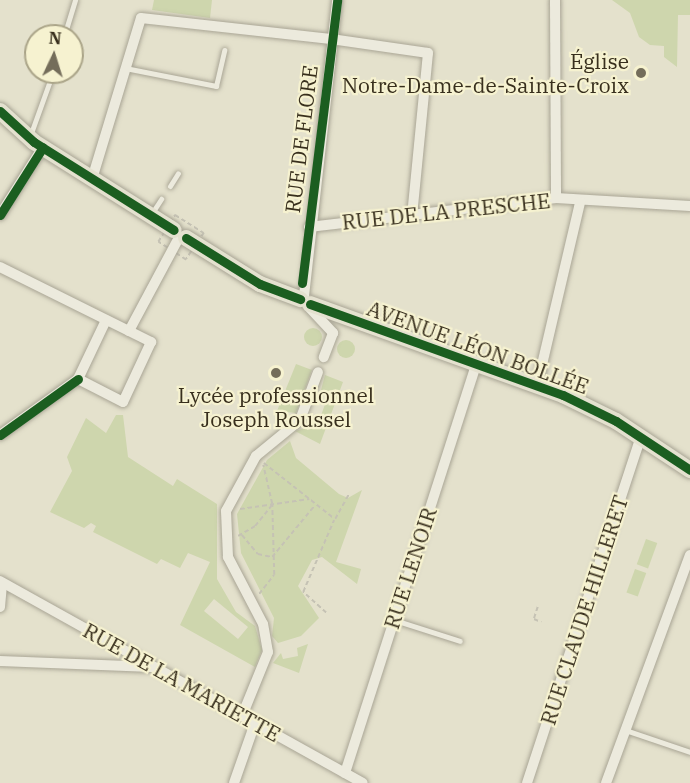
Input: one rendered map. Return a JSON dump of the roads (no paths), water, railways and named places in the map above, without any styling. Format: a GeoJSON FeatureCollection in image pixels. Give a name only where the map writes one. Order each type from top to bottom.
{"type":"FeatureCollection","features":[{"type":"Feature","properties":{"kind":"main road","name":"AVENUE LÉON BOLLÉE"},"geometry":{"type":"LineString","coordinates":[[0,111],[43,147],[179,236],[260,284],[305,298],[537,386],[641,436],[690,470]]}},
{"type":"Feature","properties":{"kind":"street","name":"RUE DE FLORE"},"geometry":{"type":"LineString","coordinates":[[305,298],[309,227],[337,0]]}},
{"type":"Feature","properties":{"kind":"street"},"geometry":{"type":"LineString","coordinates":[[555,0],[556,198]]}},
{"type":"Feature","properties":{"kind":"street"},"geometry":{"type":"LineString","coordinates":[[92,179],[137,23],[143,17],[429,53],[412,216]]}},
{"type":"Feature","properties":{"kind":"street"},"geometry":{"type":"LineString","coordinates":[[0,215],[43,147]]}},
{"type":"Feature","properties":{"kind":"street","name":"RUE DE LA PRESCHE"},"geometry":{"type":"LineString","coordinates":[[309,227],[556,198],[580,202],[690,206]]}},
{"type":"Feature","properties":{"kind":"street"},"geometry":{"type":"LineString","coordinates":[[537,386],[580,202]]}},
{"type":"Feature","properties":{"kind":"street"},"geometry":{"type":"LineString","coordinates":[[129,332],[179,236]]}},
{"type":"Feature","properties":{"kind":"street"},"geometry":{"type":"LineString","coordinates":[[0,267],[151,342],[123,402],[78,379]]}},
{"type":"Feature","properties":{"kind":"street"},"geometry":{"type":"LineString","coordinates":[[305,298],[333,333],[324,357]]}},
{"type":"Feature","properties":{"kind":"street"},"geometry":{"type":"LineString","coordinates":[[0,435],[78,379],[106,320]]}},
{"type":"Feature","properties":{"kind":"street","name":"RUE LENOIR"},"geometry":{"type":"LineString","coordinates":[[345,773],[476,364]]}},
{"type":"Feature","properties":{"kind":"street"},"geometry":{"type":"LineString","coordinates":[[242,716],[268,652],[263,624],[250,603],[224,539],[226,511],[259,459],[300,420],[318,372]]}},
{"type":"Feature","properties":{"kind":"street","name":"RUE CLAUDE HILLERET"},"geometry":{"type":"LineString","coordinates":[[527,783],[641,436]]}},
{"type":"Feature","properties":{"kind":"street"},"geometry":{"type":"LineString","coordinates":[[606,783],[690,555]]}},
{"type":"Feature","properties":{"kind":"street"},"geometry":{"type":"LineString","coordinates":[[0,607],[1,582]]}},
{"type":"Feature","properties":{"kind":"street","name":"RUE DE LA MARIETTE"},"geometry":{"type":"LineString","coordinates":[[1,582],[363,783]]}},
{"type":"Feature","properties":{"kind":"street"},"geometry":{"type":"LineString","coordinates":[[0,661],[155,667]]}},
{"type":"Feature","properties":{"kind":"street"},"geometry":{"type":"LineString","coordinates":[[234,783],[255,723]]}},
{"type":"Feature","properties":{"kind":"lane"},"geometry":{"type":"LineString","coordinates":[[68,24],[75,0]]}},
{"type":"Feature","properties":{"kind":"lane"},"geometry":{"type":"LineString","coordinates":[[124,68],[216,86],[224,50]]}},
{"type":"Feature","properties":{"kind":"lane"},"geometry":{"type":"LineString","coordinates":[[29,137],[49,84]]}},
{"type":"Feature","properties":{"kind":"lane"},"geometry":{"type":"LineString","coordinates":[[170,186],[178,173]]}},
{"type":"Feature","properties":{"kind":"lane"},"geometry":{"type":"LineString","coordinates":[[150,216],[161,200]]}},
{"type":"Feature","properties":{"kind":"lane"},"geometry":{"type":"LineString","coordinates":[[394,620],[460,641]]}},
{"type":"Feature","properties":{"kind":"lane"},"geometry":{"type":"LineString","coordinates":[[625,730],[690,752]]}},
{"type":"Feature","properties":{"kind":"place","name":"Église Notre-Dame-de-Sainte-Croix"},"geometry":{"type":"Point","coordinates":[641,73]}},
{"type":"Feature","properties":{"kind":"place","name":"Lycée professionnel Joseph Roussel"},"geometry":{"type":"Point","coordinates":[276,373]}}]}
